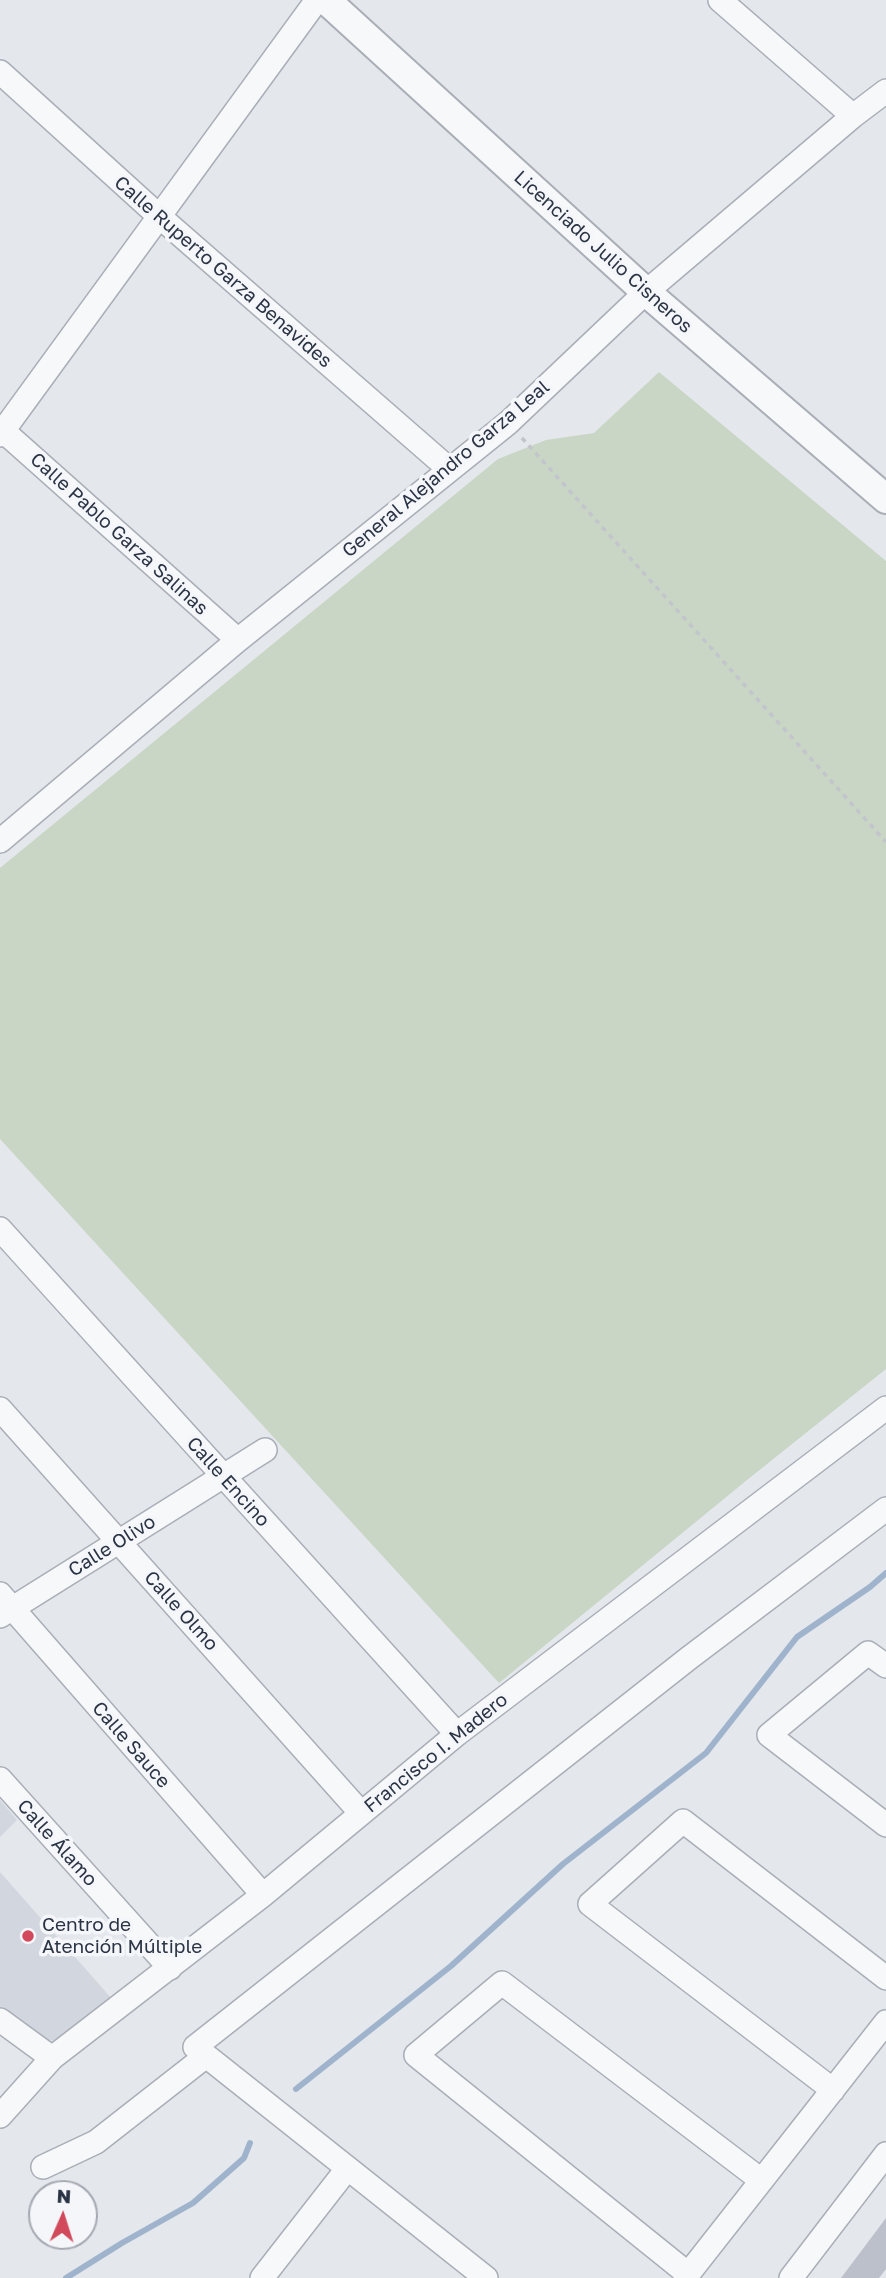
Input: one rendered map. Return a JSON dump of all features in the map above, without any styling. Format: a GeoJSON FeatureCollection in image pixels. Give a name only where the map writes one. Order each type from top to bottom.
{"type":"FeatureCollection","features":[{"type":"Feature","properties":{"kind":"street"},"geometry":{"type":"LineString","coordinates":[[1,432],[317,0]]}},
{"type":"Feature","properties":{"kind":"street","name":"Licenciado Julio Cisneros"},"geometry":{"type":"LineString","coordinates":[[326,0],[646,292],[886,499]]}},
{"type":"Feature","properties":{"kind":"street"},"geometry":{"type":"LineString","coordinates":[[720,0],[853,116]]}},
{"type":"Feature","properties":{"kind":"street","name":"Calle Ruperto Garza Benavides"},"geometry":{"type":"LineString","coordinates":[[0,72],[160,217],[449,469]]}},
{"type":"Feature","properties":{"kind":"street","name":"General Alejandro Garza Leal"},"geometry":{"type":"LineString","coordinates":[[0,841],[238,640],[508,423],[646,292],[886,91]]}},
{"type":"Feature","properties":{"kind":"street","name":"Calle Pablo Garza Salinas"},"geometry":{"type":"LineString","coordinates":[[1,432],[238,640]]}},
{"type":"Feature","properties":{"kind":"street","name":"Calle Encino"},"geometry":{"type":"LineString","coordinates":[[0,1229],[457,1734]]}},
{"type":"Feature","properties":{"kind":"street","name":"Francisco I. Madero"},"geometry":{"type":"LineString","coordinates":[[0,2116],[52,2058],[262,1895],[457,1734],[886,1408]]}},
{"type":"Feature","properties":{"kind":"street","name":"Calle Olmo"},"geometry":{"type":"LineString","coordinates":[[0,1409],[361,1813]]}},
{"type":"Feature","properties":{"kind":"street","name":"Calle Olivo"},"geometry":{"type":"LineString","coordinates":[[4,1606],[119,1541],[265,1450]]}},
{"type":"Feature","properties":{"kind":"street"},"geometry":{"type":"LineString","coordinates":[[486,2278],[195,2048],[689,1658],[886,1509]]}},
{"type":"Feature","properties":{"kind":"street","name":"Calle Sauce"},"geometry":{"type":"LineString","coordinates":[[4,1606],[262,1895]]}},
{"type":"Feature","properties":{"kind":"street"},"geometry":{"type":"LineString","coordinates":[[886,1667],[868,1653],[769,1735],[886,1825]]}},
{"type":"Feature","properties":{"kind":"street","name":"Calle Álamo"},"geometry":{"type":"LineString","coordinates":[[0,1779],[170,1968]]}},
{"type":"Feature","properties":{"kind":"street"},"geometry":{"type":"LineString","coordinates":[[833,2090],[590,1904],[683,1821],[886,1978]]}},
{"type":"Feature","properties":{"kind":"street"},"geometry":{"type":"LineString","coordinates":[[761,2180],[502,1983],[416,2054],[686,2276],[886,2022]]}},
{"type":"Feature","properties":{"kind":"street"},"geometry":{"type":"LineString","coordinates":[[0,2020],[52,2058]]}},
{"type":"Feature","properties":{"kind":"street"},"geometry":{"type":"LineString","coordinates":[[43,2167],[96,2142],[206,2056]]}},
{"type":"Feature","properties":{"kind":"street"},"geometry":{"type":"LineString","coordinates":[[791,2278],[886,2154]]}},
{"type":"Feature","properties":{"kind":"street"},"geometry":{"type":"LineString","coordinates":[[262,2278],[347,2169]]}},
{"type":"Feature","properties":{"kind":"path"},"geometry":{"type":"LineString","coordinates":[[508,423],[886,842]]}},
{"type":"Feature","properties":{"kind":"shaded area"},"geometry":{"type":"Polygon","coordinates":[[[0,1800],[17,1820],[0,1837],[0,1800]]]}},
{"type":"Feature","properties":{"kind":"shaded area","name":"Centro de Atención Múltiple"},"geometry":{"type":"Polygon","coordinates":[[[0,1872],[112,1999],[55,2041],[43,2039],[0,2006],[0,1872]]]}},
{"type":"Feature","properties":{"kind":"green space"},"geometry":{"type":"Polygon","coordinates":[[[659,372],[886,561],[886,1369],[499,1683],[0,1139],[0,868],[498,459],[546,440],[594,433],[659,372]]]}},
{"type":"Feature","properties":{"kind":"building"},"geometry":{"type":"Polygon","coordinates":[[[886,2218],[886,2269],[879,2278],[841,2278],[886,2218]]]}},
{"type":"Feature","properties":{"kind":"waterway"},"geometry":{"type":"LineString","coordinates":[[296,2089],[451,1966],[563,1864],[706,1753],[797,1637],[886,1573]]}},
{"type":"Feature","properties":{"kind":"waterway"},"geometry":{"type":"LineString","coordinates":[[66,2278],[193,2203],[244,2158],[250,2143]]}},
{"type":"Feature","properties":{"kind":"place","name":"Centro de Atención Múltiple"},"geometry":{"type":"Point","coordinates":[28,1936]}}]}
